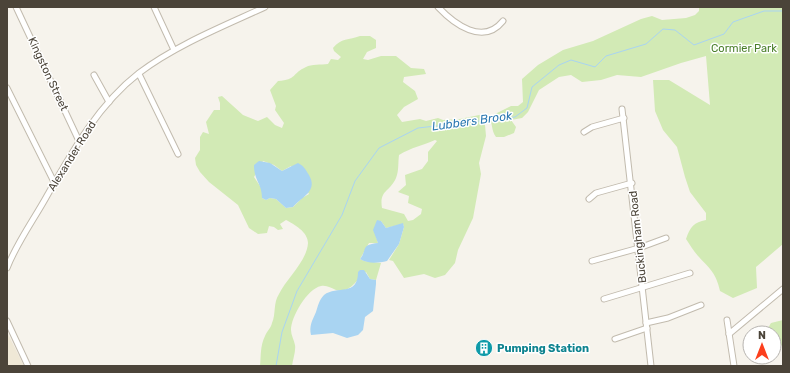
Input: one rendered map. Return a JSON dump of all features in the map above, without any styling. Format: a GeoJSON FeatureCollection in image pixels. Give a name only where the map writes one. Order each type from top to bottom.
{"type":"FeatureCollection","features":[{"type":"Feature","properties":{"kind":"street","name":"Kingston Street"},"geometry":{"type":"LineString","coordinates":[[16,7],[79,141]]}},
{"type":"Feature","properties":{"kind":"street"},"geometry":{"type":"LineString","coordinates":[[154,7],[174,50]]}},
{"type":"Feature","properties":{"kind":"street","name":"Alexander Road"},"geometry":{"type":"LineString","coordinates":[[7,268],[54,182],[79,141],[109,102],[138,74],[174,50],[265,7]]}},
{"type":"Feature","properties":{"kind":"street"},"geometry":{"type":"LineString","coordinates":[[438,7],[452,21],[470,30],[478,32],[494,30],[503,21]]}},
{"type":"Feature","properties":{"kind":"street"},"geometry":{"type":"LineString","coordinates":[[138,74],[178,154]]}},
{"type":"Feature","properties":{"kind":"street"},"geometry":{"type":"LineString","coordinates":[[94,75],[109,102]]}},
{"type":"Feature","properties":{"kind":"street"},"geometry":{"type":"LineString","coordinates":[[7,88],[54,182]]}},
{"type":"Feature","properties":{"kind":"street","name":"Buckingham Road"},"geometry":{"type":"LineString","coordinates":[[622,109],[632,183],[651,366]]}},
{"type":"Feature","properties":{"kind":"street"},"geometry":{"type":"LineString","coordinates":[[584,132],[592,127],[624,118]]}},
{"type":"Feature","properties":{"kind":"street"},"geometry":{"type":"LineString","coordinates":[[590,199],[595,194],[632,183]]}},
{"type":"Feature","properties":{"kind":"street"},"geometry":{"type":"LineString","coordinates":[[592,261],[639,248],[666,238]]}},
{"type":"Feature","properties":{"kind":"street"},"geometry":{"type":"LineString","coordinates":[[604,299],[690,274]]}},
{"type":"Feature","properties":{"kind":"street"},"geometry":{"type":"LineString","coordinates":[[729,334],[783,289]]}},
{"type":"Feature","properties":{"kind":"street"},"geometry":{"type":"LineString","coordinates":[[615,339],[701,305]]}},
{"type":"Feature","properties":{"kind":"street"},"geometry":{"type":"LineString","coordinates":[[727,320],[734,366]]}},
{"type":"Feature","properties":{"kind":"street"},"geometry":{"type":"LineString","coordinates":[[7,321],[28,366]]}},
{"type":"Feature","properties":{"kind":"shaded area"},"geometry":{"type":"Polygon","coordinates":[[[7,332],[24,366],[7,366],[7,332]]]}},
{"type":"Feature","properties":{"kind":"green space","name":"Cormier Park"},"geometry":{"type":"Polygon","coordinates":[[[699,7],[783,7],[783,244],[756,267],[757,288],[733,298],[720,291],[717,280],[712,272],[695,253],[686,239],[689,231],[695,224],[706,220],[706,213],[690,192],[677,147],[663,130],[655,111],[653,80],[669,80],[710,105],[706,56],[641,77],[617,75],[601,80],[582,82],[571,75],[559,77],[539,90],[528,112],[522,118],[511,120],[516,127],[514,133],[504,137],[496,137],[489,117],[511,106],[518,106],[523,102],[522,79],[538,65],[563,50],[593,41],[641,19],[652,16],[662,20],[686,18],[695,15],[699,11],[699,7]]]}},
{"type":"Feature","properties":{"kind":"green space"},"geometry":{"type":"Polygon","coordinates":[[[360,36],[370,36],[376,40],[376,48],[367,52],[363,59],[368,60],[381,56],[396,56],[411,68],[424,69],[426,74],[404,77],[403,82],[415,91],[418,99],[404,107],[397,115],[402,122],[420,119],[426,121],[438,118],[443,120],[460,119],[484,114],[486,136],[479,163],[481,174],[473,218],[458,250],[455,263],[445,275],[435,278],[424,274],[404,278],[393,261],[389,260],[399,244],[404,227],[403,224],[386,228],[381,221],[375,232],[378,243],[369,243],[360,259],[364,261],[381,263],[376,280],[370,279],[366,272],[346,290],[341,291],[321,286],[310,292],[297,311],[292,324],[291,332],[295,343],[295,352],[292,366],[260,366],[262,344],[273,320],[277,297],[307,250],[308,243],[306,235],[286,220],[280,224],[283,229],[278,230],[269,226],[267,233],[258,234],[249,228],[238,205],[209,182],[196,165],[195,158],[200,150],[200,137],[203,132],[209,134],[206,122],[214,110],[220,110],[218,97],[222,96],[243,115],[258,121],[267,117],[275,125],[282,128],[284,123],[275,110],[276,106],[270,90],[278,81],[292,78],[308,66],[328,64],[331,59],[338,60],[341,57],[334,51],[333,48],[339,42],[360,36]],[[435,140],[399,155],[397,175],[394,183],[382,198],[382,208],[404,214],[408,221],[413,220],[421,214],[422,209],[408,203],[409,196],[398,192],[406,185],[405,175],[422,169],[428,161],[428,152],[437,141],[435,140]],[[263,161],[254,177],[262,189],[262,198],[266,200],[270,198],[276,199],[286,208],[293,207],[302,198],[309,194],[291,166],[282,171],[274,165],[263,161]]]}},
{"type":"Feature","properties":{"kind":"green space"},"geometry":{"type":"Polygon","coordinates":[[[783,320],[783,346],[782,325],[770,325],[771,323],[783,320]]]}},
{"type":"Feature","properties":{"kind":"water"},"geometry":{"type":"Polygon","coordinates":[[[259,161],[270,163],[282,171],[298,163],[309,175],[312,185],[311,189],[293,207],[286,208],[276,199],[270,198],[266,200],[262,198],[261,189],[254,170],[254,165],[259,161]]]}},
{"type":"Feature","properties":{"kind":"water"},"geometry":{"type":"Polygon","coordinates":[[[377,220],[381,221],[386,228],[403,223],[404,227],[399,244],[387,261],[377,263],[366,262],[360,259],[365,248],[369,245],[378,243],[373,230],[377,220]]]}},
{"type":"Feature","properties":{"kind":"water"},"geometry":{"type":"Polygon","coordinates":[[[360,270],[364,270],[370,279],[376,280],[373,311],[365,317],[363,330],[358,335],[347,338],[333,333],[311,335],[311,324],[322,297],[329,292],[351,288],[355,285],[358,272],[360,270]]]}},
{"type":"Feature","properties":{"kind":"waterway","name":"Lubbers Brook"},"geometry":{"type":"LineString","coordinates":[[276,366],[282,332],[297,291],[342,215],[355,181],[379,148],[418,128],[515,117],[527,108],[532,87],[559,65],[571,60],[595,67],[606,56],[646,44],[663,29],[675,30],[694,45],[724,34],[733,22],[764,11],[783,11]]}},
{"type":"Feature","properties":{"kind":"place","name":"Pumping Station"},"geometry":{"type":"Point","coordinates":[484,348]}}]}
